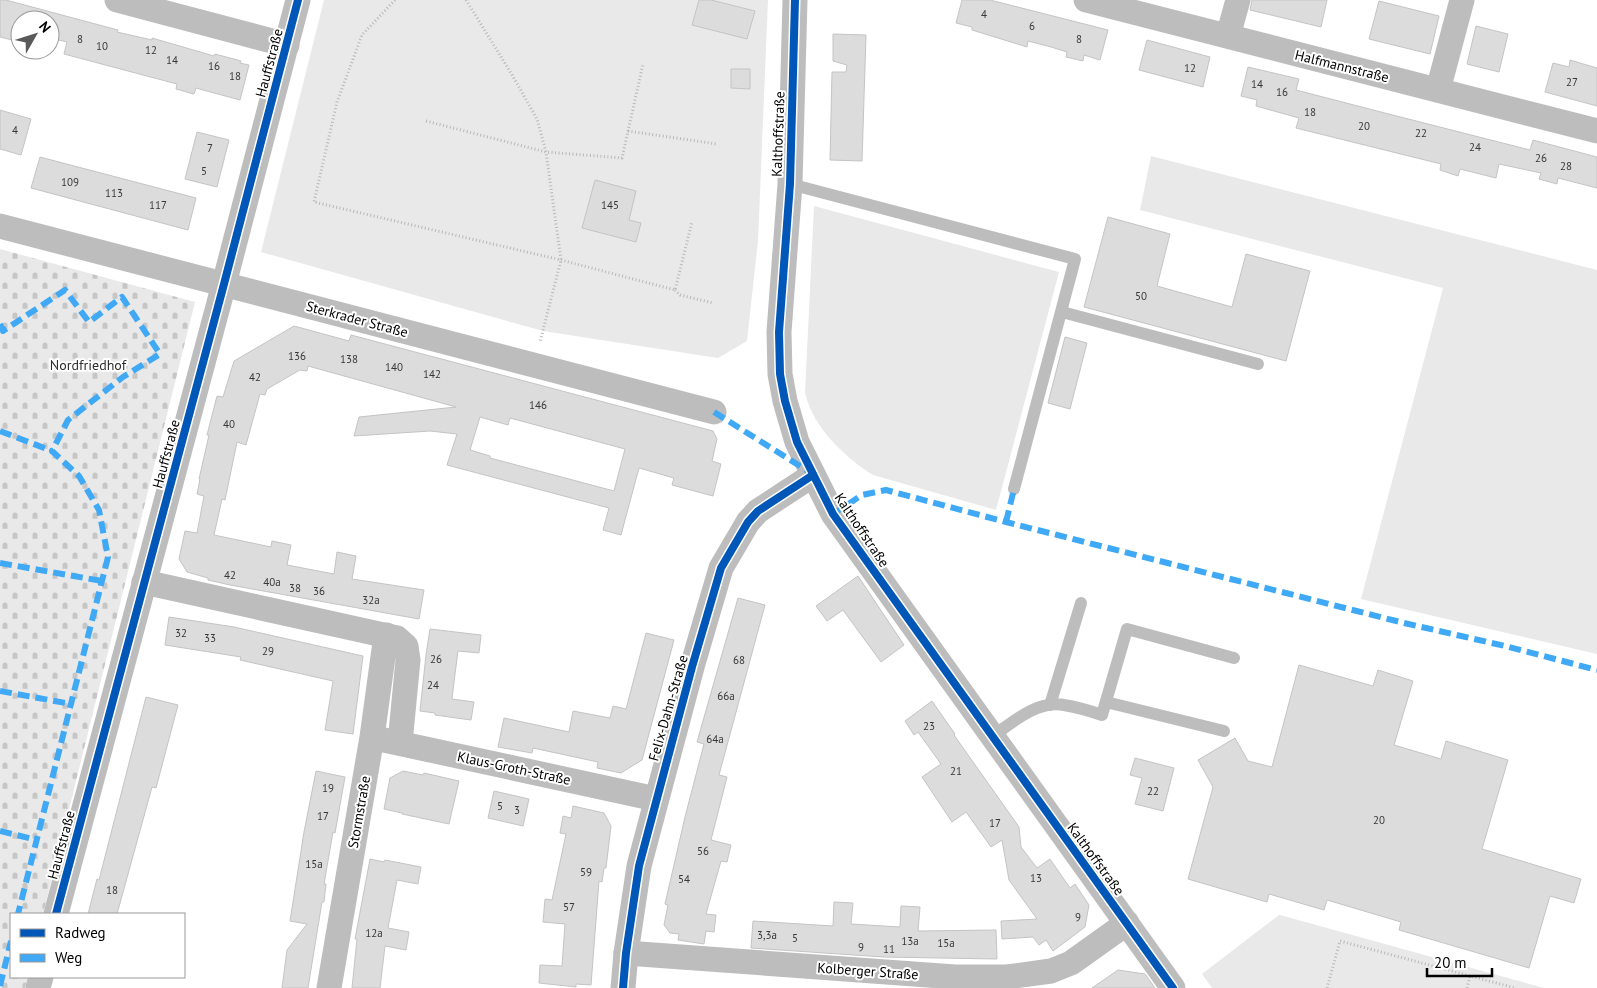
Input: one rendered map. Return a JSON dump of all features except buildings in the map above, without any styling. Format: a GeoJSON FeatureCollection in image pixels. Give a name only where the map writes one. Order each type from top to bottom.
{"type":"FeatureCollection","features":[{"type":"Feature","properties":{"kind":"street"},"geometry":{"type":"LineString","coordinates":[[117,0],[287,45]]}},
{"type":"Feature","properties":{"kind":"street","name":"Hauffstraße"},"geometry":{"type":"LineString","coordinates":[[56,913],[298,0]]}},
{"type":"Feature","properties":{"kind":"street","name":"Kalthoffstraße"},"geometry":{"type":"LineString","coordinates":[[795,0],[790,184],[779,332],[780,374],[785,400],[798,442],[833,514],[1173,988]]}},
{"type":"Feature","properties":{"kind":"street","name":"Halfmannstraße"},"geometry":{"type":"LineString","coordinates":[[1086,0],[1597,131]]}},
{"type":"Feature","properties":{"kind":"street"},"geometry":{"type":"LineString","coordinates":[[1228,36],[1238,0]]}},
{"type":"Feature","properties":{"kind":"street"},"geometry":{"type":"LineString","coordinates":[[1438,90],[1462,0]]}},
{"type":"Feature","properties":{"kind":"street","name":"Sterkrader Straße"},"geometry":{"type":"LineString","coordinates":[[0,226],[714,412]]}},
{"type":"Feature","properties":{"kind":"street","name":"Felix-Dahn-Straße"},"geometry":{"type":"LineString","coordinates":[[622,988],[639,866],[721,568],[748,522],[758,511],[813,475]]}},
{"type":"Feature","properties":{"kind":"street"},"geometry":{"type":"LineString","coordinates":[[144,582],[397,638],[406,646],[408,660],[400,744]]}},
{"type":"Feature","properties":{"kind":"street","name":"Stormstraße"},"geometry":{"type":"LineString","coordinates":[[329,988],[372,737],[386,635]]}},
{"type":"Feature","properties":{"kind":"street","name":"Klaus-Groth-Straße"},"geometry":{"type":"LineString","coordinates":[[372,737],[656,799]]}},
{"type":"Feature","properties":{"kind":"street","name":"Kolberger Straße"},"geometry":{"type":"LineString","coordinates":[[626,953],[955,977],[1007,977],[1051,971],[1072,963],[1127,924]]}},
{"type":"Feature","properties":{"kind":"lane"},"geometry":{"type":"LineString","coordinates":[[790,184],[1075,259],[1014,489]]}},
{"type":"Feature","properties":{"kind":"lane"},"geometry":{"type":"LineString","coordinates":[[1062,312],[1258,364]]}},
{"type":"Feature","properties":{"kind":"lane"},"geometry":{"type":"LineString","coordinates":[[1050,705],[1081,603]]}},
{"type":"Feature","properties":{"kind":"lane"},"geometry":{"type":"LineString","coordinates":[[992,736],[1031,710],[1050,705],[1062,704],[1102,715],[1127,629],[1234,658]]}},
{"type":"Feature","properties":{"kind":"lane"},"geometry":{"type":"LineString","coordinates":[[1106,702],[1224,731]]}},
{"type":"Feature","properties":{"kind":"path"},"geometry":{"type":"LineString","coordinates":[[396,0],[362,35],[338,102],[314,202],[560,260],[675,290],[680,295],[713,303]]}},
{"type":"Feature","properties":{"kind":"path"},"geometry":{"type":"LineString","coordinates":[[466,0],[537,119],[546,152],[560,260],[534,365]]}},
{"type":"Feature","properties":{"kind":"path"},"geometry":{"type":"LineString","coordinates":[[426,121],[546,152],[622,158],[644,64]]}},
{"type":"Feature","properties":{"kind":"path"},"geometry":{"type":"LineString","coordinates":[[628,131],[717,144]]}},
{"type":"Feature","properties":{"kind":"path"},"geometry":{"type":"LineString","coordinates":[[675,290],[692,222]]}},
{"type":"Feature","properties":{"kind":"path"},"geometry":{"type":"LineString","coordinates":[[1327,988],[1340,941],[1515,988]]}},
{"type":"Feature","properties":{"kind":"path"},"geometry":{"type":"LineString","coordinates":[[1467,988],[1470,976]]}},
{"type":"Feature","properties":{"kind":"green space"},"geometry":{"type":"Polygon","coordinates":[[[324,0],[768,0],[758,241],[747,341],[718,358],[543,331],[261,252],[324,0]]]}},
{"type":"Feature","properties":{"kind":"green space"},"geometry":{"type":"Polygon","coordinates":[[[1151,156],[1597,270],[1597,654],[1361,599],[1443,288],[1140,210],[1151,156]]]}},
{"type":"Feature","properties":{"kind":"green space"},"geometry":{"type":"Polygon","coordinates":[[[814,206],[1059,272],[996,510],[873,475],[841,450],[822,429],[815,418],[805,393],[814,206]]]}},
{"type":"Feature","properties":{"kind":"green space","name":"Nordfriedhof"},"geometry":{"type":"Polygon","coordinates":[[[0,249],[195,302],[43,913],[10,913],[10,978],[28,978],[25,988],[0,988],[0,249]]]}},
{"type":"Feature","properties":{"kind":"green space"},"geometry":{"type":"Polygon","coordinates":[[[1279,915],[1544,988],[1212,988],[1202,974],[1279,915]]]}},
{"type":"Feature","properties":{"kind":"marked path"},"geometry":{"type":"LineString","coordinates":[[0,324],[3,331],[65,290],[89,322],[122,297],[160,354],[123,377],[68,420],[52,451],[79,476],[99,510],[108,557],[18,913]]}},
{"type":"Feature","properties":{"kind":"marked path"},"geometry":{"type":"LineString","coordinates":[[714,412],[811,473]]}},
{"type":"Feature","properties":{"kind":"marked path"},"geometry":{"type":"LineString","coordinates":[[0,431],[52,451]]}},
{"type":"Feature","properties":{"kind":"marked path"},"geometry":{"type":"LineString","coordinates":[[1006,522],[1014,489]]}},
{"type":"Feature","properties":{"kind":"marked path"},"geometry":{"type":"LineString","coordinates":[[833,514],[862,495],[886,490],[1404,623],[1505,646],[1597,670]]}},
{"type":"Feature","properties":{"kind":"marked path"},"geometry":{"type":"LineString","coordinates":[[0,563],[102,581]]}},
{"type":"Feature","properties":{"kind":"marked path"},"geometry":{"type":"LineString","coordinates":[[0,691],[71,704]]}},
{"type":"Feature","properties":{"kind":"marked path"},"geometry":{"type":"LineString","coordinates":[[0,831],[37,840]]}},
{"type":"Feature","properties":{"kind":"marked path"},"geometry":{"type":"LineString","coordinates":[[0,986],[10,945]]}},
{"type":"Feature","properties":{"kind":"cycle path"},"geometry":{"type":"LineString","coordinates":[[56,913],[298,0]]}},
{"type":"Feature","properties":{"kind":"cycle path"},"geometry":{"type":"LineString","coordinates":[[795,0],[790,184],[779,332],[780,374],[785,401],[797,442],[833,514],[1173,988]]}},
{"type":"Feature","properties":{"kind":"cycle path"},"geometry":{"type":"LineString","coordinates":[[623,988],[626,953],[639,866],[692,667],[721,568],[748,522],[758,511],[813,475]]}}]}
